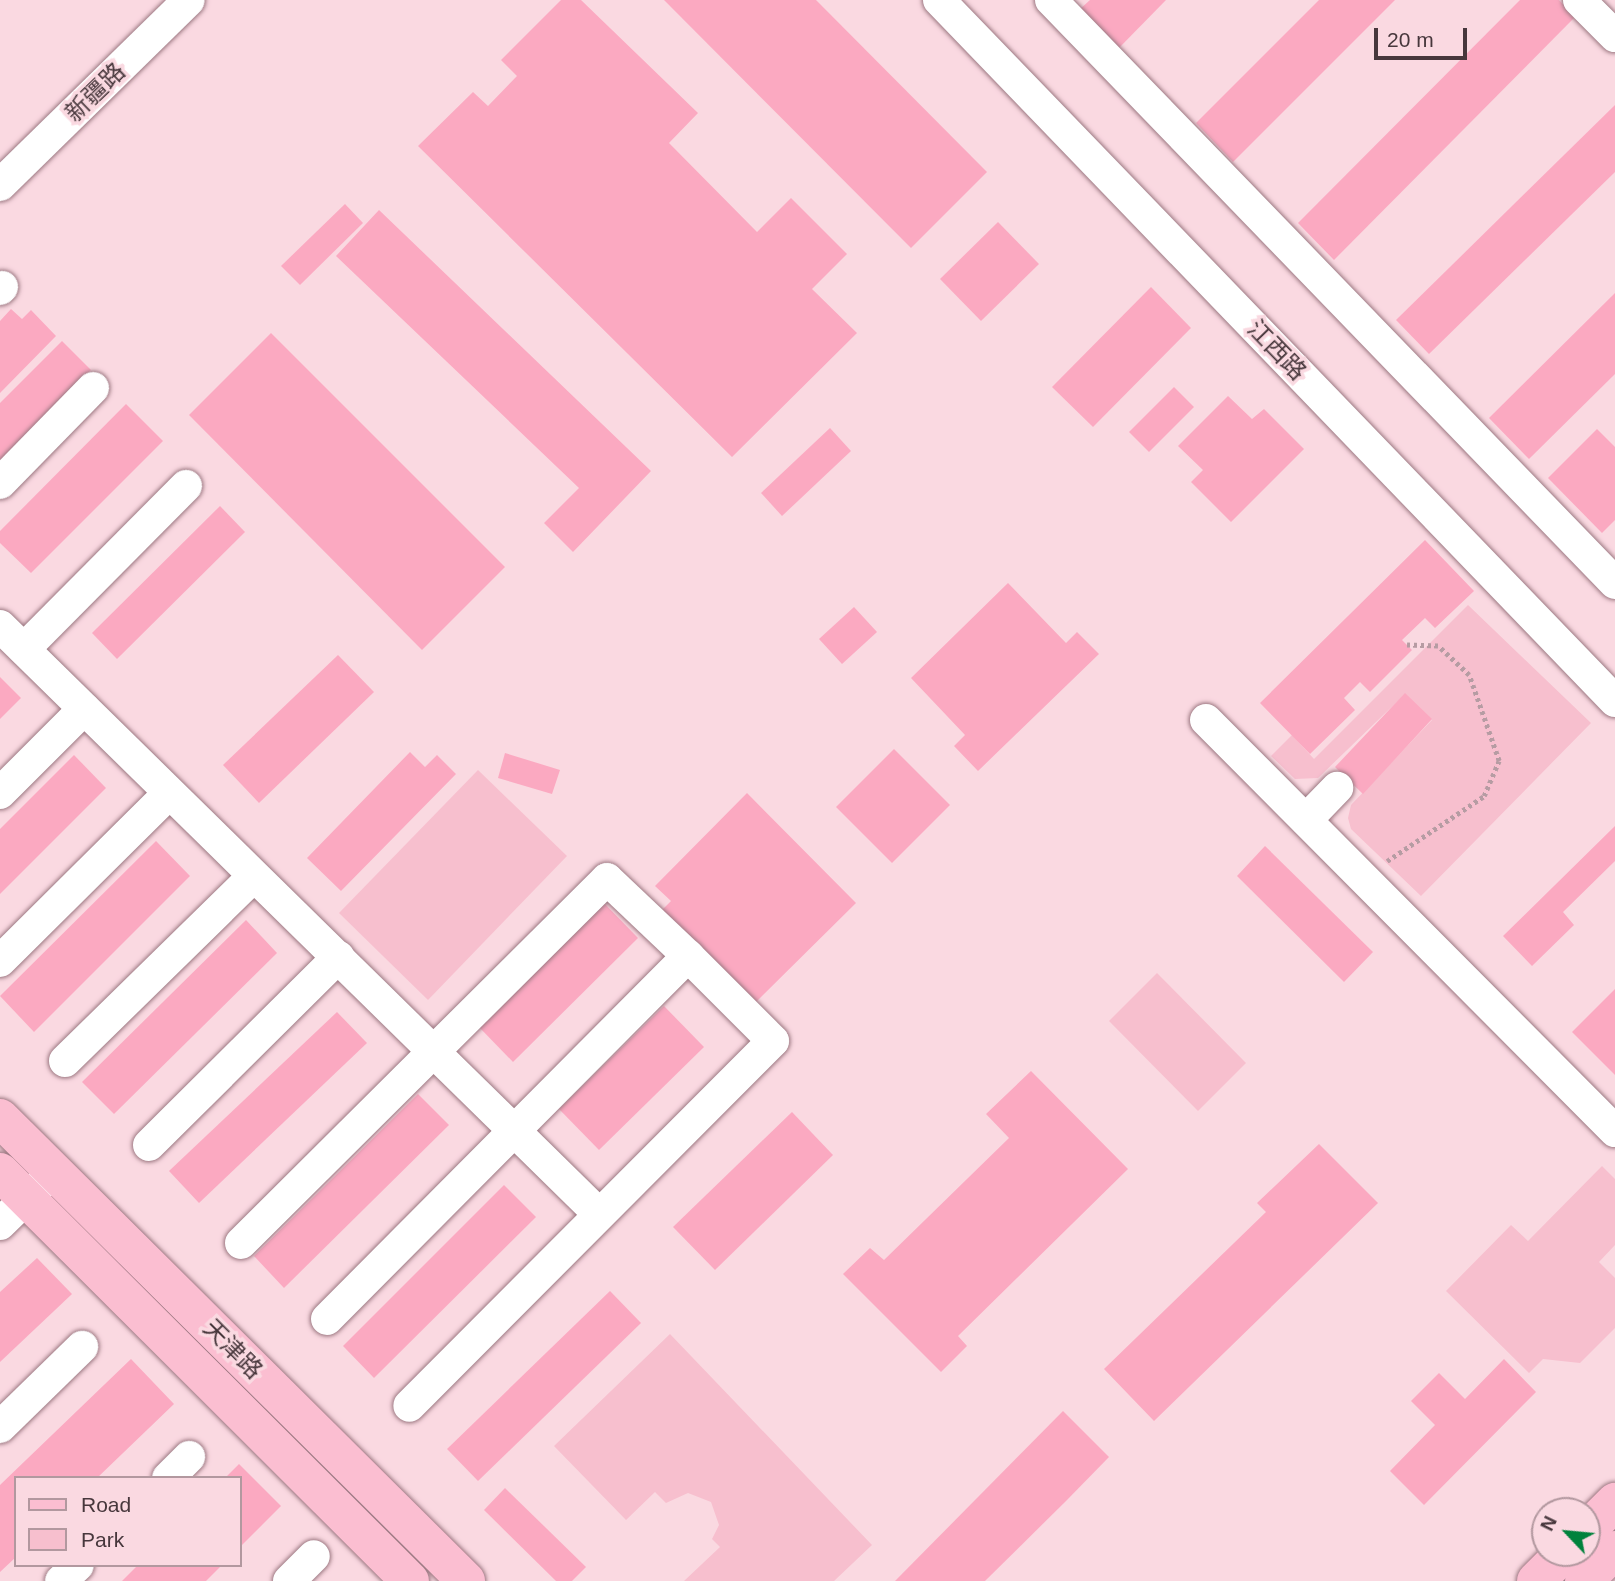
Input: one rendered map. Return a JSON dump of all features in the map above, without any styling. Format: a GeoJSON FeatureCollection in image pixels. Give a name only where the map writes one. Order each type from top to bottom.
{"type":"FeatureCollection","features":[{"type":"Feature","properties":{"kind":"main road","name":"天津路"},"geometry":{"type":"LineString","coordinates":[[0,1118],[466,1581]]}},
{"type":"Feature","properties":{"kind":"main road","name":"天津路"},"geometry":{"type":"LineString","coordinates":[[0,1172],[13,1212],[410,1581]]}},
{"type":"Feature","properties":{"kind":"main road"},"geometry":{"type":"LineString","coordinates":[[1601,1516],[1615,1502]]}},
{"type":"Feature","properties":{"kind":"main road"},"geometry":{"type":"LineString","coordinates":[[1584,1581],[1615,1550]]}},
{"type":"Feature","properties":{"kind":"main road"},"geometry":{"type":"LineString","coordinates":[[1536,1581],[1550,1567]]}},
{"type":"Feature","properties":{"kind":"street","name":"新疆路"},"geometry":{"type":"LineString","coordinates":[[0,185],[189,0]]}},
{"type":"Feature","properties":{"kind":"street","name":"江西路"},"geometry":{"type":"LineString","coordinates":[[939,0],[1615,701]]}},
{"type":"Feature","properties":{"kind":"street"},"geometry":{"type":"LineString","coordinates":[[1051,0],[1615,583]]}},
{"type":"Feature","properties":{"kind":"street"},"geometry":{"type":"LineString","coordinates":[[1579,0],[1615,36]]}},
{"type":"Feature","properties":{"kind":"street"},"geometry":{"type":"LineString","coordinates":[[0,484],[93,388]]}},
{"type":"Feature","properties":{"kind":"street"},"geometry":{"type":"LineString","coordinates":[[24,649],[186,486]]}},
{"type":"Feature","properties":{"kind":"street"},"geometry":{"type":"LineString","coordinates":[[0,626],[597,1212]]}},
{"type":"Feature","properties":{"kind":"street"},"geometry":{"type":"LineString","coordinates":[[0,793],[84,709]]}},
{"type":"Feature","properties":{"kind":"street"},"geometry":{"type":"LineString","coordinates":[[1206,720],[1615,1131]]}},
{"type":"Feature","properties":{"kind":"street"},"geometry":{"type":"LineString","coordinates":[[1306,820],[1337,788]]}},
{"type":"Feature","properties":{"kind":"street"},"geometry":{"type":"LineString","coordinates":[[0,961],[169,793]]}},
{"type":"Feature","properties":{"kind":"street"},"geometry":{"type":"LineString","coordinates":[[65,1062],[254,876]]}},
{"type":"Feature","properties":{"kind":"street"},"geometry":{"type":"LineString","coordinates":[[241,1243],[607,879],[688,956],[772,1041],[597,1212],[409,1406]]}},
{"type":"Feature","properties":{"kind":"street"},"geometry":{"type":"LineString","coordinates":[[327,1319],[688,956]]}},
{"type":"Feature","properties":{"kind":"street"},"geometry":{"type":"LineString","coordinates":[[149,1145],[338,957]]}},
{"type":"Feature","properties":{"kind":"street"},"geometry":{"type":"LineString","coordinates":[[13,1212],[54,1171]]}},
{"type":"Feature","properties":{"kind":"street"},"geometry":{"type":"LineString","coordinates":[[0,1427],[82,1347]]}},
{"type":"Feature","properties":{"kind":"street"},"geometry":{"type":"LineString","coordinates":[[289,1581],[314,1556]]}},
{"type":"Feature","properties":{"kind":"street"},"geometry":{"type":"LineString","coordinates":[[61,1581],[76,1567]]}},
{"type":"Feature","properties":{"kind":"path"},"geometry":{"type":"LineString","coordinates":[[1366,881],[1484,796],[1499,761],[1469,675],[1438,646],[1407,645]]}},
{"type":"Feature","properties":{"kind":"green space"},"geometry":{"type":"Polygon","coordinates":[[[1468,605],[1591,723],[1421,896],[1351,829],[1348,818],[1351,805],[1432,720],[1405,694],[1318,778],[1295,779],[1271,756],[1292,735],[1314,759],[1468,605]]]}},
{"type":"Feature","properties":{"kind":"green space"},"geometry":{"type":"Polygon","coordinates":[[[478,770],[567,856],[428,1000],[339,913],[478,770]]]}},
{"type":"Feature","properties":{"kind":"green space"},"geometry":{"type":"Polygon","coordinates":[[[1157,973],[1246,1063],[1198,1111],[1109,1021],[1157,973]]]}},
{"type":"Feature","properties":{"kind":"green space"},"geometry":{"type":"Polygon","coordinates":[[[1602,1166],[1615,1179],[1615,1245],[1599,1262],[1615,1278],[1615,1328],[1580,1363],[1543,1359],[1529,1373],[1446,1291],[1511,1225],[1528,1241],[1602,1166]]]}},
{"type":"Feature","properties":{"kind":"green space"},"geometry":{"type":"Polygon","coordinates":[[[670,1334],[872,1545],[834,1581],[684,1581],[720,1547],[712,1539],[719,1525],[711,1502],[688,1493],[666,1503],[655,1492],[626,1520],[554,1446],[670,1334]]]}},
{"type":"Feature","properties":{"kind":"building"},"geometry":{"type":"Polygon","coordinates":[[[561,0],[581,0],[698,113],[669,143],[757,232],[791,198],[847,254],[812,289],[857,333],[732,457],[418,146],[473,92],[488,106],[517,76],[501,60],[561,0]]]}},
{"type":"Feature","properties":{"kind":"building"},"geometry":{"type":"Polygon","coordinates":[[[664,0],[816,0],[987,172],[911,248],[664,0]]]}},
{"type":"Feature","properties":{"kind":"building"},"geometry":{"type":"Polygon","coordinates":[[[1090,0],[1166,0],[1118,49],[1079,10],[1090,0]]]}},
{"type":"Feature","properties":{"kind":"building"},"geometry":{"type":"Polygon","coordinates":[[[1319,0],[1395,0],[1233,162],[1196,123],[1319,0]]]}},
{"type":"Feature","properties":{"kind":"building"},"geometry":{"type":"Polygon","coordinates":[[[1520,0],[1559,0],[1575,17],[1334,260],[1298,223],[1520,0]]]}},
{"type":"Feature","properties":{"kind":"building"},"geometry":{"type":"Polygon","coordinates":[[[1615,105],[1615,172],[1429,354],[1396,320],[1615,105]]]}},
{"type":"Feature","properties":{"kind":"building"},"geometry":{"type":"Polygon","coordinates":[[[345,204],[363,223],[300,285],[281,266],[345,204]]]}},
{"type":"Feature","properties":{"kind":"building"},"geometry":{"type":"Polygon","coordinates":[[[379,210],[651,471],[573,552],[544,523],[579,488],[336,256],[379,210]]]}},
{"type":"Feature","properties":{"kind":"building"},"geometry":{"type":"Polygon","coordinates":[[[998,222],[1039,264],[981,321],[940,279],[998,222]]]}},
{"type":"Feature","properties":{"kind":"building"},"geometry":{"type":"Polygon","coordinates":[[[1151,287],[1191,328],[1093,427],[1052,387],[1151,287]]]}},
{"type":"Feature","properties":{"kind":"building"},"geometry":{"type":"Polygon","coordinates":[[[1615,293],[1615,374],[1529,459],[1489,418],[1615,293]]]}},
{"type":"Feature","properties":{"kind":"building"},"geometry":{"type":"Polygon","coordinates":[[[11,309],[22,319],[31,310],[56,336],[0,393],[0,321],[11,309]]]}},
{"type":"Feature","properties":{"kind":"building"},"geometry":{"type":"Polygon","coordinates":[[[271,333],[505,567],[422,650],[189,415],[271,333]]]}},
{"type":"Feature","properties":{"kind":"building"},"geometry":{"type":"Polygon","coordinates":[[[62,341],[91,370],[0,461],[0,403],[62,341]]]}},
{"type":"Feature","properties":{"kind":"building"},"geometry":{"type":"Polygon","coordinates":[[[1174,387],[1194,407],[1149,452],[1129,432],[1174,387]]]}},
{"type":"Feature","properties":{"kind":"building"},"geometry":{"type":"Polygon","coordinates":[[[1228,396],[1252,419],[1264,409],[1304,449],[1231,522],[1191,482],[1203,470],[1178,446],[1228,396]]]}},
{"type":"Feature","properties":{"kind":"building"},"geometry":{"type":"Polygon","coordinates":[[[126,404],[163,441],[31,573],[0,543],[0,531],[126,404]]]}},
{"type":"Feature","properties":{"kind":"building"},"geometry":{"type":"Polygon","coordinates":[[[830,428],[851,451],[782,516],[761,493],[830,428]]]}},
{"type":"Feature","properties":{"kind":"building"},"geometry":{"type":"Polygon","coordinates":[[[1597,429],[1615,447],[1615,520],[1602,533],[1548,478],[1597,429]]]}},
{"type":"Feature","properties":{"kind":"building"},"geometry":{"type":"Polygon","coordinates":[[[220,506],[245,532],[117,659],[92,633],[220,506]]]}},
{"type":"Feature","properties":{"kind":"building"},"geometry":{"type":"Polygon","coordinates":[[[1425,540],[1474,591],[1435,628],[1425,618],[1402,640],[1412,650],[1370,692],[1360,682],[1344,698],[1355,710],[1310,754],[1260,703],[1425,540]]]}},
{"type":"Feature","properties":{"kind":"building"},"geometry":{"type":"Polygon","coordinates":[[[1008,583],[1066,643],[1077,632],[1099,654],[978,771],[954,746],[965,735],[911,678],[1008,583]]]}},
{"type":"Feature","properties":{"kind":"building"},"geometry":{"type":"Polygon","coordinates":[[[854,607],[877,632],[842,664],[819,639],[854,607]]]}},
{"type":"Feature","properties":{"kind":"building"},"geometry":{"type":"Polygon","coordinates":[[[338,655],[374,692],[259,803],[223,765],[338,655]]]}},
{"type":"Feature","properties":{"kind":"building"},"geometry":{"type":"Polygon","coordinates":[[[0,677],[21,698],[0,719],[0,677]]]}},
{"type":"Feature","properties":{"kind":"building"},"geometry":{"type":"Polygon","coordinates":[[[1405,693],[1432,719],[1363,794],[1335,767],[1405,693]]]}},
{"type":"Feature","properties":{"kind":"building"},"geometry":{"type":"Polygon","coordinates":[[[894,749],[950,805],[892,863],[836,807],[894,749]]]}},
{"type":"Feature","properties":{"kind":"building"},"geometry":{"type":"Polygon","coordinates":[[[410,752],[425,767],[437,755],[456,774],[341,891],[307,858],[410,752]]]}},
{"type":"Feature","properties":{"kind":"building"},"geometry":{"type":"Polygon","coordinates":[[[505,753],[560,770],[552,794],[498,778],[505,753]]]}},
{"type":"Feature","properties":{"kind":"building"},"geometry":{"type":"Polygon","coordinates":[[[74,755],[106,788],[0,894],[0,829],[74,755]]]}},
{"type":"Feature","properties":{"kind":"building"},"geometry":{"type":"Polygon","coordinates":[[[747,793],[856,903],[754,1004],[661,911],[671,901],[655,886],[747,793]]]}},
{"type":"Feature","properties":{"kind":"building"},"geometry":{"type":"Polygon","coordinates":[[[1615,826],[1615,861],[1563,912],[1574,925],[1532,966],[1503,936],[1615,826]]]}},
{"type":"Feature","properties":{"kind":"building"},"geometry":{"type":"Polygon","coordinates":[[[156,841],[190,876],[34,1032],[0,996],[156,841]]]}},
{"type":"Feature","properties":{"kind":"building"},"geometry":{"type":"Polygon","coordinates":[[[1265,846],[1373,952],[1344,982],[1237,876],[1265,846]]]}},
{"type":"Feature","properties":{"kind":"building"},"geometry":{"type":"Polygon","coordinates":[[[603,902],[638,938],[513,1062],[478,1026],[603,902]]]}},
{"type":"Feature","properties":{"kind":"building"},"geometry":{"type":"Polygon","coordinates":[[[246,920],[277,953],[114,1114],[82,1082],[246,920]]]}},
{"type":"Feature","properties":{"kind":"building"},"geometry":{"type":"Polygon","coordinates":[[[1615,989],[1615,1075],[1572,1032],[1615,989]]]}},
{"type":"Feature","properties":{"kind":"building"},"geometry":{"type":"Polygon","coordinates":[[[664,1006],[704,1047],[599,1150],[559,1109],[664,1006]]]}},
{"type":"Feature","properties":{"kind":"building"},"geometry":{"type":"Polygon","coordinates":[[[337,1012],[367,1043],[199,1203],[169,1171],[337,1012]]]}},
{"type":"Feature","properties":{"kind":"building"},"geometry":{"type":"Polygon","coordinates":[[[1031,1071],[1128,1169],[958,1336],[967,1346],[941,1372],[843,1274],[870,1248],[884,1260],[1009,1138],[986,1114],[1031,1071]]]}},
{"type":"Feature","properties":{"kind":"building"},"geometry":{"type":"Polygon","coordinates":[[[418,1094],[449,1125],[284,1288],[254,1256],[418,1094]]]}},
{"type":"Feature","properties":{"kind":"building"},"geometry":{"type":"Polygon","coordinates":[[[792,1112],[833,1155],[715,1270],[673,1227],[792,1112]]]}},
{"type":"Feature","properties":{"kind":"building"},"geometry":{"type":"Polygon","coordinates":[[[1319,1144],[1378,1203],[1154,1421],[1104,1369],[1266,1212],[1257,1203],[1319,1144]]]}},
{"type":"Feature","properties":{"kind":"building"},"geometry":{"type":"Polygon","coordinates":[[[504,1185],[536,1217],[374,1378],[343,1346],[504,1185]]]}},
{"type":"Feature","properties":{"kind":"building"},"geometry":{"type":"Polygon","coordinates":[[[37,1258],[72,1294],[0,1362],[0,1292],[37,1258]]]}},
{"type":"Feature","properties":{"kind":"building"},"geometry":{"type":"Polygon","coordinates":[[[610,1291],[641,1323],[478,1481],[447,1449],[610,1291]]]}},
{"type":"Feature","properties":{"kind":"building"},"geometry":{"type":"Polygon","coordinates":[[[131,1359],[174,1404],[99,1476],[14,1476],[14,1559],[0,1572],[0,1485],[131,1359]]]}},
{"type":"Feature","properties":{"kind":"building"},"geometry":{"type":"Polygon","coordinates":[[[1504,1359],[1536,1392],[1424,1505],[1390,1471],[1435,1425],[1411,1401],[1439,1373],[1465,1399],[1504,1359]]]}},
{"type":"Feature","properties":{"kind":"building"},"geometry":{"type":"Polygon","coordinates":[[[1063,1411],[1109,1457],[1066,1501],[985,1581],[895,1581],[1063,1411]]]}},
{"type":"Feature","properties":{"kind":"building"},"geometry":{"type":"Polygon","coordinates":[[[239,1464],[281,1506],[242,1545],[242,1476],[227,1476],[239,1464]]]}},
{"type":"Feature","properties":{"kind":"building"},"geometry":{"type":"Polygon","coordinates":[[[505,1488],[586,1567],[572,1581],[556,1581],[484,1510],[505,1488]]]}},
{"type":"Feature","properties":{"kind":"building"},"geometry":{"type":"Polygon","coordinates":[[[136,1567],[220,1567],[206,1581],[122,1581],[136,1567]]]}}]}
